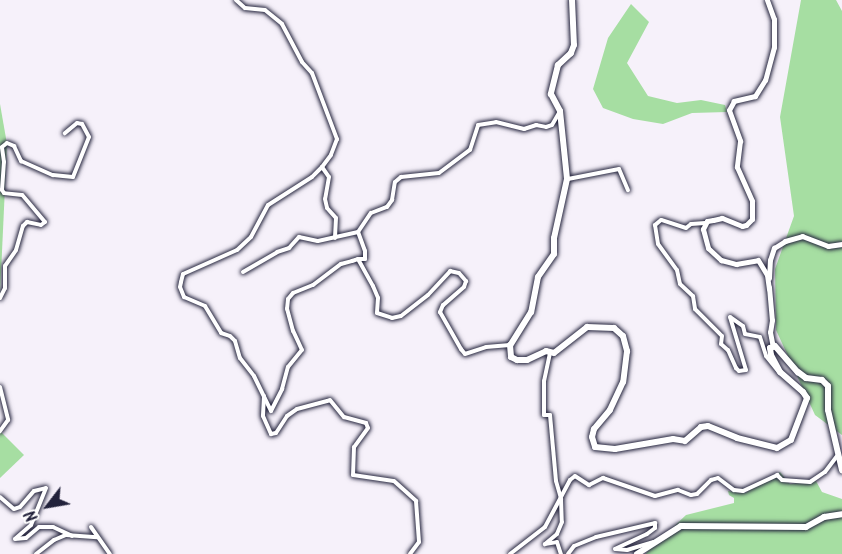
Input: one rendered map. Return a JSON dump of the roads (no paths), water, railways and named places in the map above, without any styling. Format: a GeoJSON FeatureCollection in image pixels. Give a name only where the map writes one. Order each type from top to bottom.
{"type":"FeatureCollection","features":[{"type":"Feature","properties":{"kind":"main road"},"geometry":{"type":"LineString","coordinates":[[572,0],[574,45],[571,53],[558,65],[551,94],[560,111],[567,179],[554,238],[554,254],[541,270],[531,312],[510,345],[511,357],[517,360],[528,360],[546,351],[554,353],[587,327],[609,326],[623,336],[627,351],[622,387],[592,437],[595,447],[615,449],[673,439],[685,441],[705,426],[766,447],[777,448],[791,440],[807,398],[780,372],[771,355],[771,348],[775,346],[798,372],[806,378],[822,380],[828,386],[827,404],[842,470]]}},
{"type":"Feature","properties":{"kind":"main road"},"geometry":{"type":"LineString","coordinates":[[637,554],[669,536],[681,526],[806,528],[824,516],[842,514]]}},
{"type":"Feature","properties":{"kind":"street"},"geometry":{"type":"LineString","coordinates":[[236,0],[245,8],[265,10],[282,24],[302,62],[312,73],[337,139],[331,155],[322,167],[312,177],[268,205],[251,237],[237,250],[183,274],[181,282],[180,287],[184,297],[205,306],[221,333],[230,336],[235,341],[240,358],[254,376],[271,411],[288,367],[302,350],[293,331],[288,299],[293,293],[313,285],[341,264],[365,259],[365,251],[358,232]]}},
{"type":"Feature","properties":{"kind":"street"},"geometry":{"type":"LineString","coordinates":[[767,0],[774,19],[774,47],[765,80],[752,98],[734,101],[729,110],[740,141],[737,167],[745,191],[752,201],[752,219],[742,226],[722,218],[691,224],[686,228],[661,220],[655,225],[658,244],[677,270],[680,284],[693,296],[695,309],[722,336],[721,344],[728,351],[736,368],[739,371],[746,370],[730,317],[743,326],[745,334],[760,337],[771,365],[780,372]]}},
{"type":"Feature","properties":{"kind":"street"},"geometry":{"type":"LineString","coordinates":[[243,272],[277,252],[289,248],[299,237],[318,241],[358,232],[371,213],[387,207],[392,200],[395,182],[400,177],[439,173],[470,150],[478,125],[496,122],[524,129],[536,126],[546,127],[552,125],[560,111]]}},
{"type":"Feature","properties":{"kind":"street"},"geometry":{"type":"LineString","coordinates":[[0,298],[5,288],[5,266],[16,250],[23,226],[27,222],[40,225],[45,222],[22,195],[4,193],[2,147],[7,143],[14,146],[21,161],[52,175],[73,177],[89,137],[82,124],[77,123],[65,133]]}},
{"type":"Feature","properties":{"kind":"street"},"geometry":{"type":"LineString","coordinates":[[322,167],[329,177],[325,199],[327,208],[336,218],[335,238]]}},
{"type":"Feature","properties":{"kind":"street"},"geometry":{"type":"LineString","coordinates":[[567,179],[619,170],[628,190]]}},
{"type":"Feature","properties":{"kind":"street"},"geometry":{"type":"LineString","coordinates":[[705,223],[704,238],[712,255],[736,264],[758,260],[766,275],[769,289],[772,320],[770,332],[773,347]]}},
{"type":"Feature","properties":{"kind":"street"},"geometry":{"type":"LineString","coordinates":[[769,289],[770,260],[774,248],[802,236],[828,246],[842,244]]}},
{"type":"Feature","properties":{"kind":"street"},"geometry":{"type":"LineString","coordinates":[[358,259],[378,298],[377,313],[392,318],[401,316],[438,287],[450,271],[454,270],[463,275],[466,282],[464,287],[443,305],[440,312],[461,350],[465,354],[486,347],[510,345]]}},
{"type":"Feature","properties":{"kind":"street"},"geometry":{"type":"LineString","coordinates":[[550,353],[544,381],[544,415],[550,415],[556,481],[561,499],[559,530],[545,544],[557,542],[561,554]]}},
{"type":"Feature","properties":{"kind":"street"},"geometry":{"type":"LineString","coordinates":[[0,387],[8,420],[0,431]]}},
{"type":"Feature","properties":{"kind":"street"},"geometry":{"type":"LineString","coordinates":[[264,395],[263,416],[271,434],[276,433],[287,416],[297,409],[330,400],[344,417],[366,423],[368,428],[354,447],[353,475],[394,481],[416,501],[419,542],[410,554]]}},
{"type":"Feature","properties":{"kind":"street"},"geometry":{"type":"LineString","coordinates":[[510,554],[546,527],[570,480],[575,476],[589,485],[603,478],[655,496],[678,490],[691,495],[697,494],[711,480],[718,478],[734,490],[743,491],[777,475],[782,480],[810,482],[825,472],[837,456]]}},
{"type":"Feature","properties":{"kind":"street"},"geometry":{"type":"LineString","coordinates":[[0,497],[14,509],[20,507],[34,491],[42,487],[46,488],[31,525],[15,539],[26,538],[39,527],[53,527],[72,536]]}},
{"type":"Feature","properties":{"kind":"street"},"geometry":{"type":"LineString","coordinates":[[568,554],[574,546],[590,539],[655,523],[655,528],[647,534],[615,549],[627,549],[669,536]]}},
{"type":"Feature","properties":{"kind":"street"},"geometry":{"type":"LineString","coordinates":[[91,527],[110,554]]}},
{"type":"Feature","properties":{"kind":"street"},"geometry":{"type":"LineString","coordinates":[[36,554],[54,540],[72,536],[97,537]]}}]}
